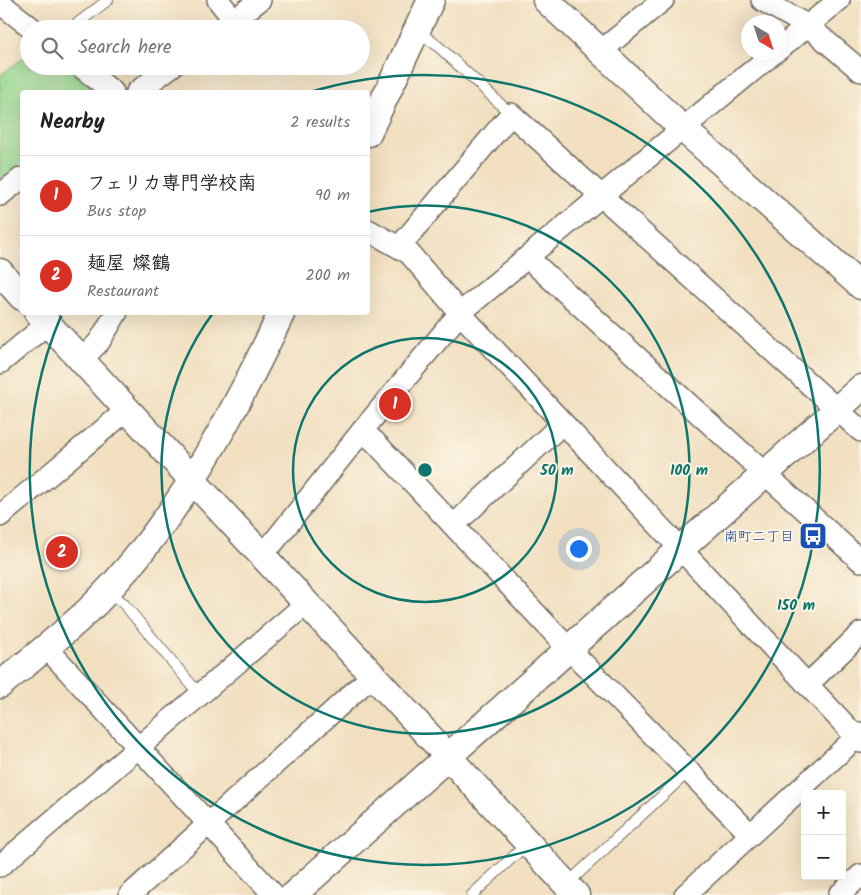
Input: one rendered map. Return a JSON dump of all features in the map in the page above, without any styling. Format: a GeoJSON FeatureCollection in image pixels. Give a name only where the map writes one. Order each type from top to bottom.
{"type":"FeatureCollection","features":[{"type":"Feature","properties":{"kind":"street"},"geometry":{"type":"LineString","coordinates":[[218,0],[226,20]]}},
{"type":"Feature","properties":{"kind":"street"},"geometry":{"type":"LineString","coordinates":[[233,20],[260,0]]}},
{"type":"Feature","properties":{"kind":"street"},"geometry":{"type":"LineString","coordinates":[[370,129],[431,0]]}},
{"type":"Feature","properties":{"kind":"street"},"geometry":{"type":"LineString","coordinates":[[546,0],[682,128],[861,286]]}},
{"type":"Feature","properties":{"kind":"street"},"geometry":{"type":"LineString","coordinates":[[601,51],[664,0]]}},
{"type":"Feature","properties":{"kind":"street"},"geometry":{"type":"LineString","coordinates":[[762,0],[808,26],[861,71]]}},
{"type":"Feature","properties":{"kind":"street"},"geometry":{"type":"LineString","coordinates":[[786,44],[839,0]]}},
{"type":"Feature","properties":{"kind":"street"},"geometry":{"type":"LineString","coordinates":[[0,3],[22,20]]}},
{"type":"Feature","properties":{"kind":"street"},"geometry":{"type":"LineString","coordinates":[[261,553],[273,543],[362,431],[460,313],[765,60]]}},
{"type":"Feature","properties":{"kind":"street"},"geometry":{"type":"LineString","coordinates":[[91,75],[110,90]]}},
{"type":"Feature","properties":{"kind":"street"},"geometry":{"type":"LineString","coordinates":[[140,90],[160,75]]}},
{"type":"Feature","properties":{"kind":"street"},"geometry":{"type":"LineString","coordinates":[[400,246],[511,114],[861,431]]}},
{"type":"Feature","properties":{"kind":"street"},"geometry":{"type":"LineString","coordinates":[[0,196],[20,180]]}},
{"type":"Feature","properties":{"kind":"street"},"geometry":{"type":"LineString","coordinates":[[370,231],[400,246],[409,253],[460,313],[807,685],[860,737],[750,834],[685,895]]}},
{"type":"Feature","properties":{"kind":"street"},"geometry":{"type":"LineString","coordinates":[[528,258],[861,561]]}},
{"type":"Feature","properties":{"kind":"street"},"geometry":{"type":"LineString","coordinates":[[0,272],[20,294]]}},
{"type":"Feature","properties":{"kind":"street"},"geometry":{"type":"LineString","coordinates":[[80,360],[99,342],[115,315]]}},
{"type":"Feature","properties":{"kind":"street"},"geometry":{"type":"LineString","coordinates":[[0,685],[46,647],[107,591],[143,549],[192,478],[243,391],[281,315]]}},
{"type":"Feature","properties":{"kind":"street"},"geometry":{"type":"LineString","coordinates":[[0,363],[42,318],[307,602],[571,890]]}},
{"type":"Feature","properties":{"kind":"street"},"geometry":{"type":"LineString","coordinates":[[293,895],[861,388]]}},
{"type":"Feature","properties":{"kind":"street"},"geometry":{"type":"LineString","coordinates":[[0,516],[128,410]]}},
{"type":"Feature","properties":{"kind":"street"},"geometry":{"type":"LineString","coordinates":[[454,526],[563,423]]}},
{"type":"Feature","properties":{"kind":"street"},"geometry":{"type":"LineString","coordinates":[[362,431],[376,442],[569,649],[750,834]]}},
{"type":"Feature","properties":{"kind":"street"},"geometry":{"type":"LineString","coordinates":[[0,866],[307,602]]}},
{"type":"Feature","properties":{"kind":"street"},"geometry":{"type":"LineString","coordinates":[[807,685],[861,633]]}},
{"type":"Feature","properties":{"kind":"street"},"geometry":{"type":"LineString","coordinates":[[46,647],[274,895]]}},
{"type":"Feature","properties":{"kind":"street"},"geometry":{"type":"LineString","coordinates":[[130,895],[374,675]]}},
{"type":"Feature","properties":{"kind":"lane"},"geometry":{"type":"LineString","coordinates":[[82,20],[108,0]]}},
{"type":"Feature","properties":{"kind":"lane"},"geometry":{"type":"LineString","coordinates":[[417,30],[439,47],[511,114]]}},
{"type":"Feature","properties":{"kind":"lane"},"geometry":{"type":"LineString","coordinates":[[107,591],[123,604],[200,695]]}},
{"type":"Feature","properties":{"kind":"lane"},"geometry":{"type":"LineString","coordinates":[[571,890],[689,771]]}},
{"type":"Feature","properties":{"kind":"lane"},"geometry":{"type":"LineString","coordinates":[[472,895],[528,843]]}},
{"type":"Feature","properties":{"kind":"green space"},"geometry":{"type":"Polygon","coordinates":[[[20,61],[20,75],[76,75],[96,90],[20,90],[20,164],[0,179],[0,75],[20,61]]]}},
{"type":"Feature","properties":{"kind":"place","name":"フェリカ専門学校南"},"geometry":{"type":"Point","coordinates":[395,404]}},
{"type":"Feature","properties":{"kind":"place","name":"南町二丁目"},"geometry":{"type":"Point","coordinates":[813,536]}},
{"type":"Feature","properties":{"kind":"place","name":"麺屋 燦鶴"},"geometry":{"type":"Point","coordinates":[62,552]}}]}
